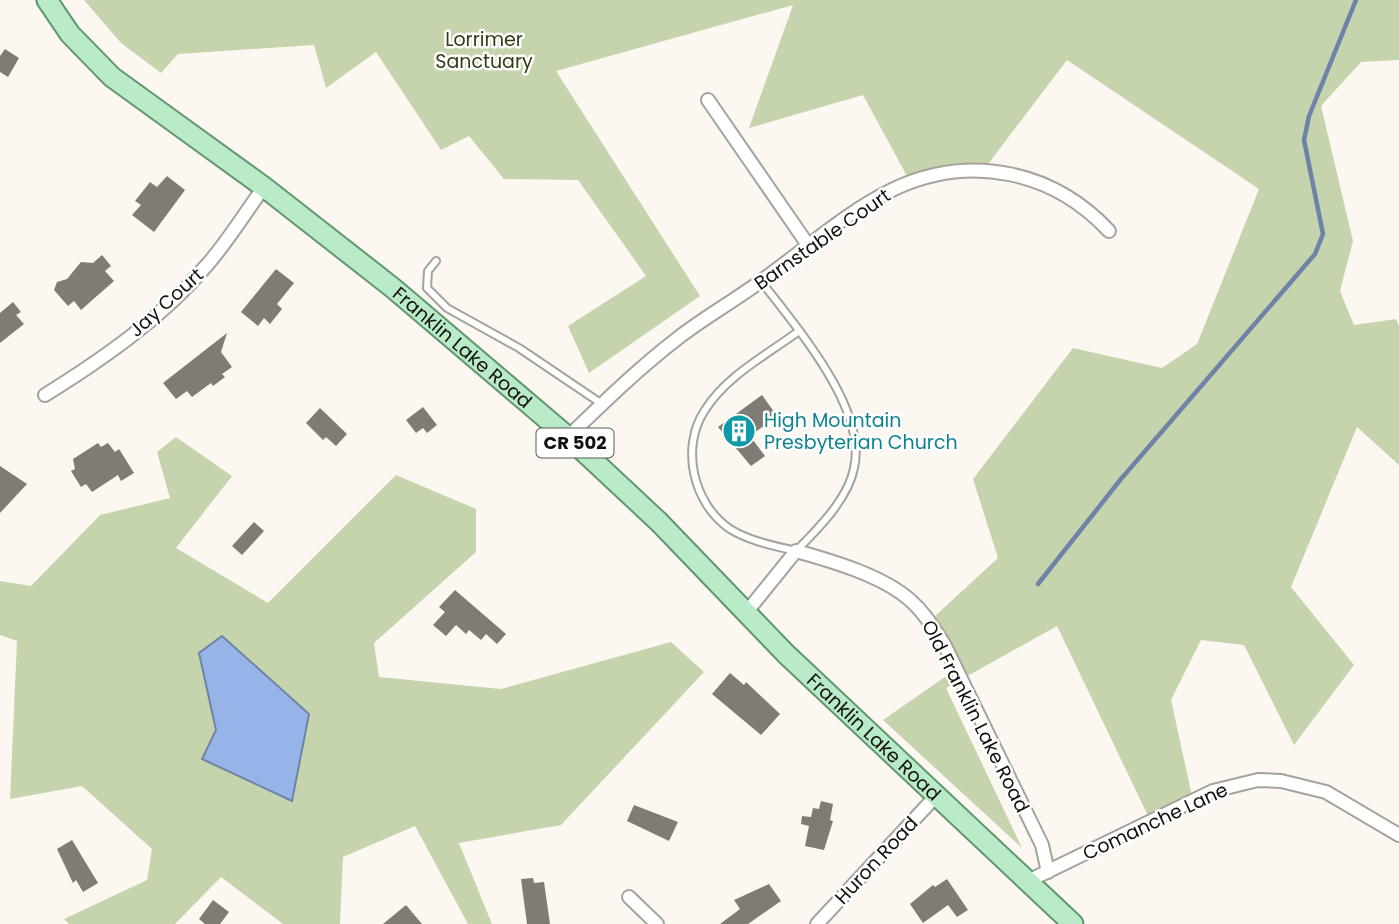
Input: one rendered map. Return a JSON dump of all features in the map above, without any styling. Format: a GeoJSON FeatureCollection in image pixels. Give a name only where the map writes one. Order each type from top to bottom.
{"type":"FeatureCollection","features":[{"type":"Feature","properties":{"kind":"main road","name":"Franklin Lake Road"},"geometry":{"type":"LineString","coordinates":[[47,0],[70,34],[112,77],[264,187],[393,288],[568,437],[659,522],[745,614],[935,797],[1073,924]]}},
{"type":"Feature","properties":{"kind":"street"},"geometry":{"type":"LineString","coordinates":[[708,100],[808,244]]}},
{"type":"Feature","properties":{"kind":"street","name":"Barnstable Court"},"geometry":{"type":"LineString","coordinates":[[568,437],[679,337],[761,281],[808,244],[896,188],[940,174],[966,171],[1006,174],[1041,183],[1082,205],[1109,231]]}},
{"type":"Feature","properties":{"kind":"street","name":"Jay Court"},"geometry":{"type":"LineString","coordinates":[[45,395],[86,370],[171,303],[207,265],[264,187]]}},
{"type":"Feature","properties":{"kind":"street"},"geometry":{"type":"LineString","coordinates":[[745,614],[796,551]]}},
{"type":"Feature","properties":{"kind":"street","name":"Old Franklin Lake Road"},"geometry":{"type":"LineString","coordinates":[[796,551],[841,564],[891,588],[909,599],[925,614],[944,645],[1042,845],[1048,872]]}},
{"type":"Feature","properties":{"kind":"street","name":"Comanche Lane"},"geometry":{"type":"LineString","coordinates":[[1028,881],[1213,791],[1258,780],[1281,780],[1326,792],[1399,835]]}},
{"type":"Feature","properties":{"kind":"street","name":"Huron Road"},"geometry":{"type":"LineString","coordinates":[[817,924],[935,797]]}},
{"type":"Feature","properties":{"kind":"street"},"geometry":{"type":"LineString","coordinates":[[629,897],[657,924]]}},
{"type":"Feature","properties":{"kind":"lane"},"geometry":{"type":"LineString","coordinates":[[436,261],[428,271],[427,288],[447,308],[519,348],[602,404]]}},
{"type":"Feature","properties":{"kind":"lane"},"geometry":{"type":"LineString","coordinates":[[761,281],[799,331],[845,403],[858,443],[854,471],[836,504],[796,551],[731,529],[716,516],[695,480],[692,453],[693,434],[705,409],[733,379],[799,331]]}},
{"type":"Feature","properties":{"kind":"green space","name":"Lorrimer Sanctuary"},"geometry":{"type":"Polygon","coordinates":[[[84,0],[1399,0],[1399,60],[1361,62],[1321,106],[1353,241],[1340,291],[1354,325],[1396,319],[1399,326],[1399,465],[1357,427],[1291,587],[1354,665],[1294,745],[1244,645],[1201,640],[1171,700],[1194,805],[1151,822],[1057,626],[946,688],[1022,848],[883,720],[962,665],[934,617],[998,558],[973,479],[1073,348],[1162,368],[1197,344],[1259,189],[1067,60],[982,172],[908,178],[863,95],[749,128],[793,5],[556,71],[700,296],[589,373],[568,326],[646,276],[578,180],[504,179],[469,136],[441,150],[376,52],[326,88],[314,45],[178,54],[161,73],[121,43],[84,0]]]}},
{"type":"Feature","properties":{"kind":"green space"},"geometry":{"type":"Polygon","coordinates":[[[176,437],[232,476],[176,548],[268,603],[396,475],[476,509],[476,552],[374,643],[379,677],[501,689],[671,642],[704,672],[561,825],[459,843],[492,924],[468,924],[415,826],[343,857],[340,924],[283,924],[221,877],[175,924],[69,924],[64,919],[147,880],[152,849],[82,786],[10,799],[17,641],[0,635],[0,581],[31,586],[100,515],[170,498],[157,452],[176,437]]]}},
{"type":"Feature","properties":{"kind":"water"},"geometry":{"type":"Polygon","coordinates":[[[222,636],[309,714],[292,801],[202,759],[216,730],[199,653],[222,636]]]}},
{"type":"Feature","properties":{"kind":"building"},"geometry":{"type":"Polygon","coordinates":[[[5,49],[19,58],[8,77],[0,72],[0,56],[5,49]]]}},
{"type":"Feature","properties":{"kind":"building"},"geometry":{"type":"Polygon","coordinates":[[[167,176],[185,190],[154,232],[132,215],[141,205],[135,201],[150,182],[157,187],[167,176]]]}},
{"type":"Feature","properties":{"kind":"building"},"geometry":{"type":"Polygon","coordinates":[[[102,255],[111,266],[105,271],[114,281],[81,310],[74,301],[68,306],[54,290],[57,282],[67,279],[81,262],[93,263],[102,255]]]}},
{"type":"Feature","properties":{"kind":"building"},"geometry":{"type":"Polygon","coordinates":[[[276,269],[294,283],[277,304],[282,309],[270,324],[264,318],[258,326],[241,312],[276,269]]]}},
{"type":"Feature","properties":{"kind":"building"},"geometry":{"type":"Polygon","coordinates":[[[13,302],[21,312],[16,315],[24,324],[0,343],[0,313],[13,302]]]}},
{"type":"Feature","properties":{"kind":"building"},"geometry":{"type":"Polygon","coordinates":[[[227,333],[221,352],[232,367],[222,374],[225,377],[213,386],[211,383],[192,397],[187,391],[176,399],[163,383],[227,333]]]}},
{"type":"Feature","properties":{"kind":"building","name":"High Mountain Presbyterian Church"},"geometry":{"type":"Polygon","coordinates":[[[762,395],[777,416],[750,436],[765,456],[751,466],[718,427],[762,395]]]}},
{"type":"Feature","properties":{"kind":"building"},"geometry":{"type":"Polygon","coordinates":[[[423,407],[437,425],[427,433],[423,428],[416,433],[406,420],[423,407]]]}},
{"type":"Feature","properties":{"kind":"building"},"geometry":{"type":"Polygon","coordinates":[[[320,408],[347,434],[336,446],[326,437],[323,440],[306,423],[320,408]]]}},
{"type":"Feature","properties":{"kind":"building"},"geometry":{"type":"Polygon","coordinates":[[[98,443],[101,447],[108,443],[115,452],[119,449],[134,473],[121,481],[118,475],[92,492],[86,484],[81,487],[71,471],[75,469],[73,459],[98,443]]]}},
{"type":"Feature","properties":{"kind":"building"},"geometry":{"type":"Polygon","coordinates":[[[0,466],[27,484],[0,513],[0,466]]]}},
{"type":"Feature","properties":{"kind":"building"},"geometry":{"type":"Polygon","coordinates":[[[254,522],[264,531],[242,555],[232,546],[254,522]]]}},
{"type":"Feature","properties":{"kind":"building"},"geometry":{"type":"Polygon","coordinates":[[[455,590],[506,634],[497,644],[486,634],[481,640],[469,630],[466,634],[456,625],[446,636],[433,625],[445,612],[439,607],[455,590]]]}},
{"type":"Feature","properties":{"kind":"building"},"geometry":{"type":"Polygon","coordinates":[[[730,673],[744,685],[746,682],[780,714],[761,735],[712,694],[730,673]]]}},
{"type":"Feature","properties":{"kind":"building"},"geometry":{"type":"Polygon","coordinates":[[[821,801],[833,804],[830,820],[833,821],[824,850],[805,846],[809,826],[801,824],[802,816],[811,817],[813,808],[819,809],[821,801]]]}},
{"type":"Feature","properties":{"kind":"building"},"geometry":{"type":"Polygon","coordinates":[[[634,805],[678,822],[669,841],[627,821],[634,805]]]}},
{"type":"Feature","properties":{"kind":"building"},"geometry":{"type":"Polygon","coordinates":[[[72,840],[98,883],[83,892],[76,880],[73,883],[57,849],[72,840]]]}},
{"type":"Feature","properties":{"kind":"building"},"geometry":{"type":"Polygon","coordinates":[[[533,878],[534,883],[544,882],[550,924],[527,924],[521,879],[533,878]]]}},
{"type":"Feature","properties":{"kind":"building"},"geometry":{"type":"Polygon","coordinates":[[[947,879],[968,910],[957,917],[948,905],[923,923],[910,904],[933,885],[935,887],[947,879]]]}},
{"type":"Feature","properties":{"kind":"building"},"geometry":{"type":"Polygon","coordinates":[[[769,884],[781,901],[748,924],[720,924],[740,909],[734,900],[769,884]]]}},
{"type":"Feature","properties":{"kind":"building"},"geometry":{"type":"Polygon","coordinates":[[[213,900],[229,912],[220,924],[205,924],[199,919],[213,900]]]}},
{"type":"Feature","properties":{"kind":"building"},"geometry":{"type":"Polygon","coordinates":[[[406,905],[422,924],[383,924],[406,905]]]}},
{"type":"Feature","properties":{"kind":"waterway"},"geometry":{"type":"LineString","coordinates":[[1038,584],[1121,479],[1315,254],[1323,234],[1304,140],[1309,116],[1356,0]]}},
{"type":"Feature","properties":{"kind":"place","name":"High Mountain Presbyterian Church"},"geometry":{"type":"Point","coordinates":[739,431]}}]}
